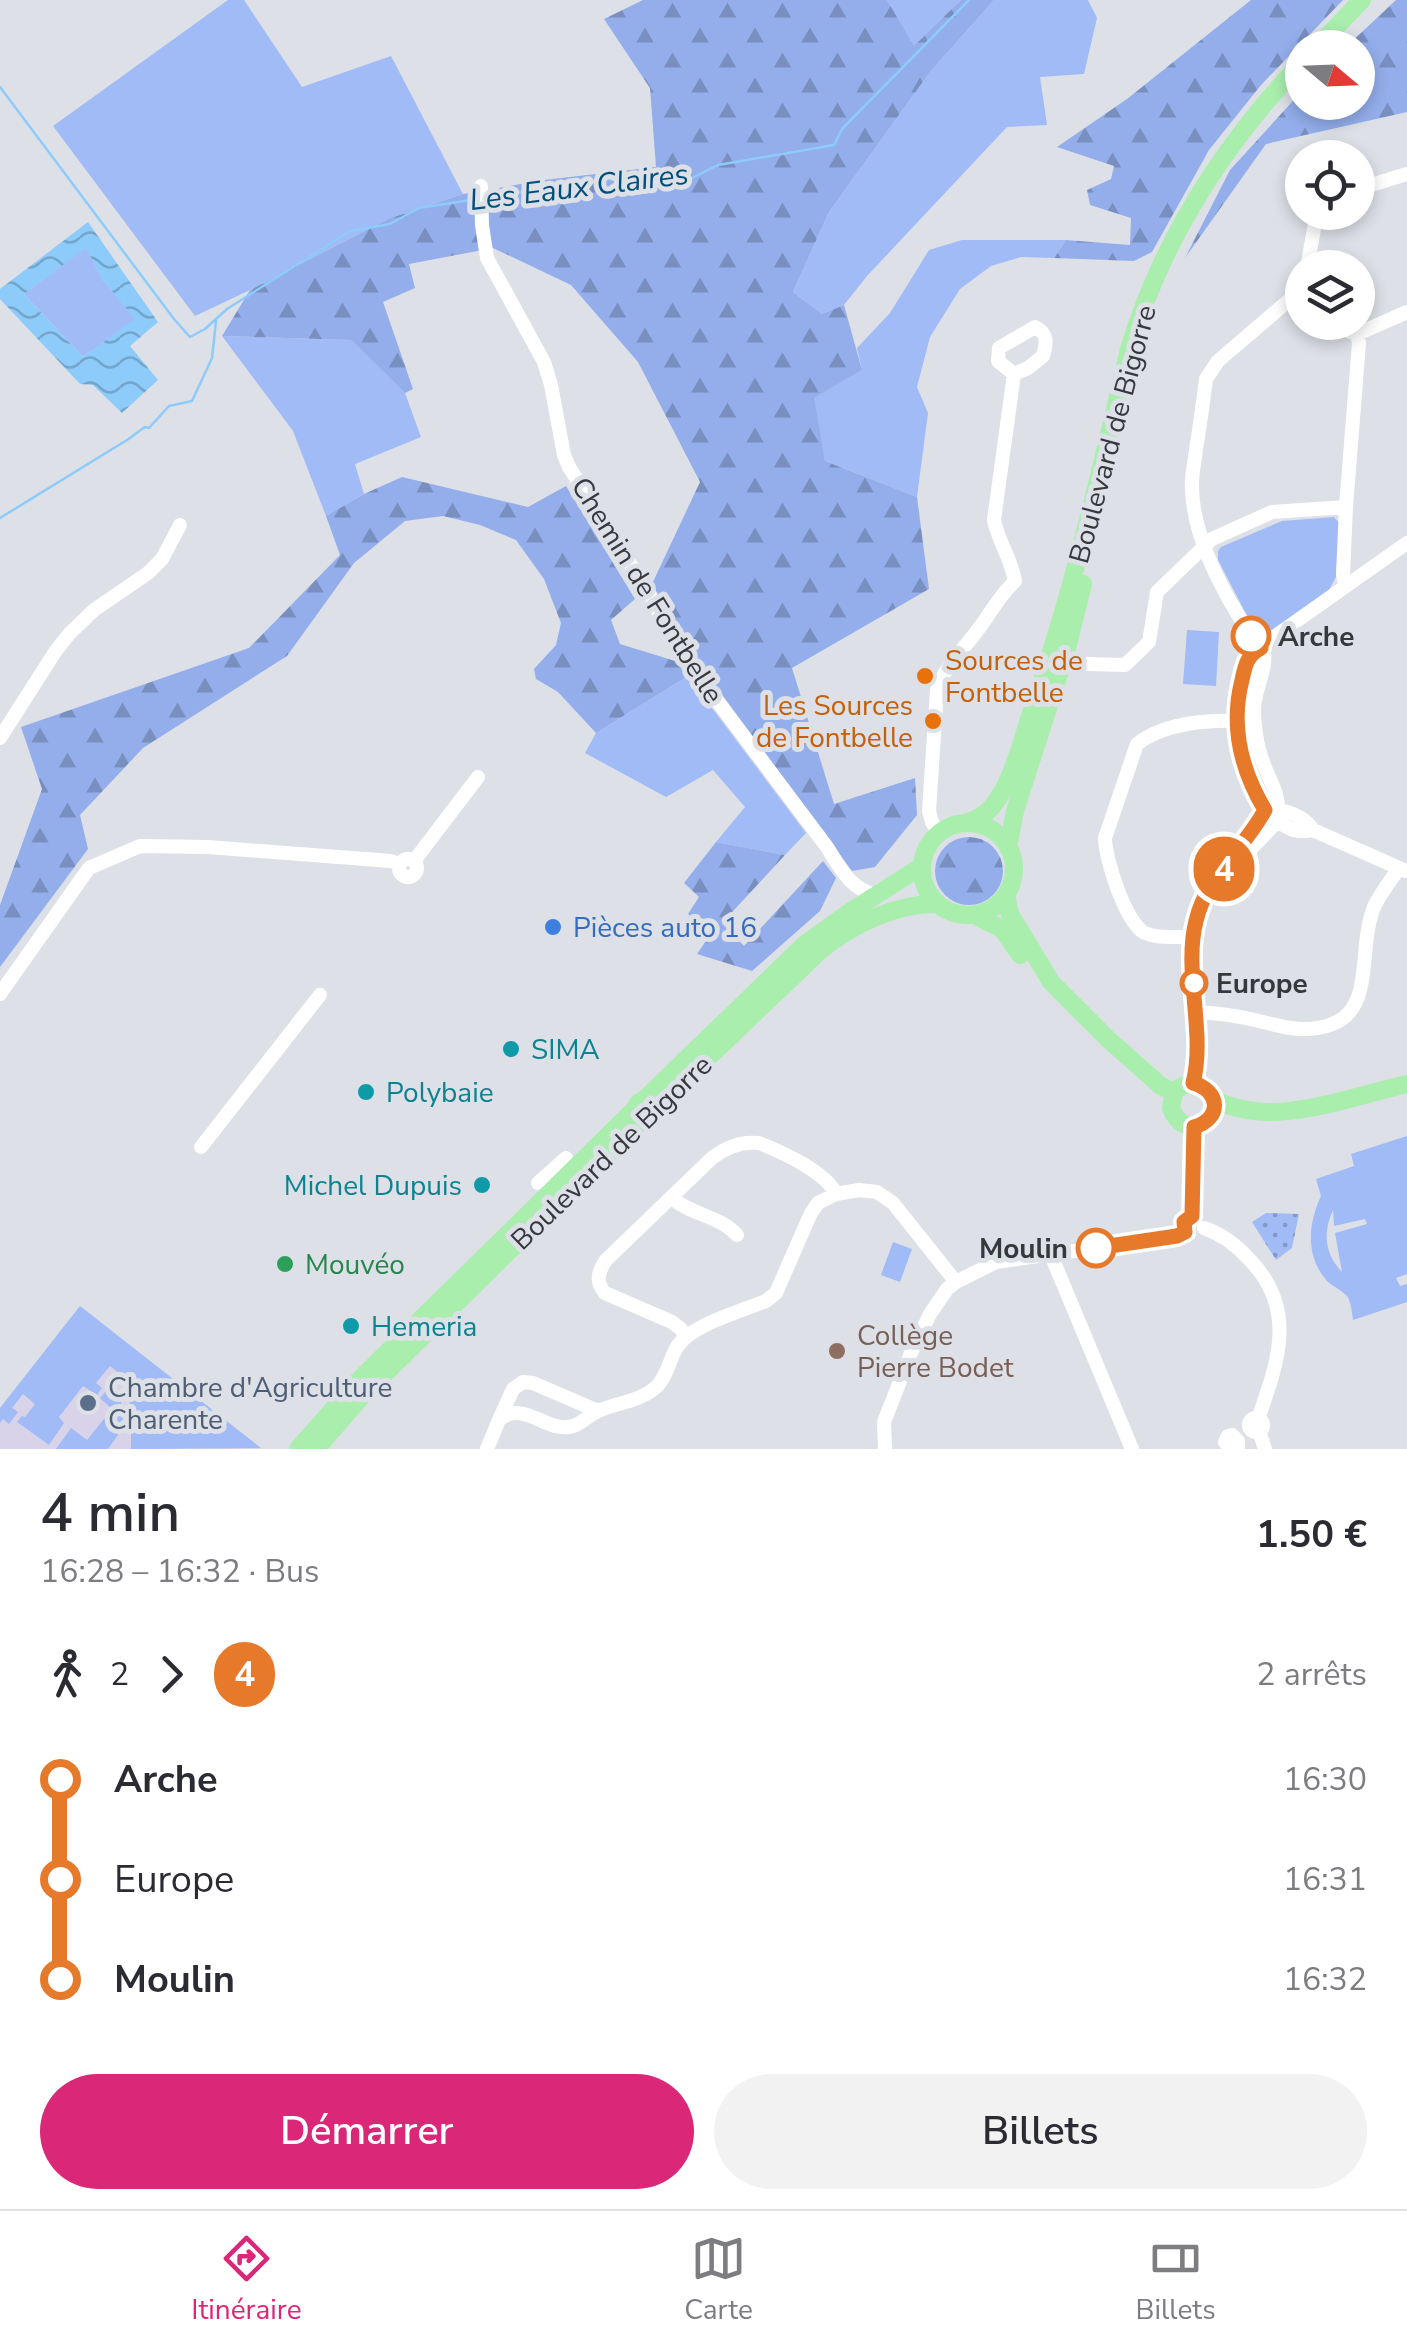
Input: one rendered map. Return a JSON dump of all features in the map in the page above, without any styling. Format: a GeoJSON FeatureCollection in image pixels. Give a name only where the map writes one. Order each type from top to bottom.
{"type":"FeatureCollection","features":[{"type":"Feature","properties":{"kind":"main road"},"geometry":{"type":"LineString","coordinates":[[1333,30],[1362,0]]}},
{"type":"Feature","properties":{"kind":"main road"},"geometry":{"type":"LineString","coordinates":[[1345,30],[1373,0]]}},
{"type":"Feature","properties":{"kind":"main road","name":"Boulevard de Bigorre"},"geometry":{"type":"LineString","coordinates":[[965,824],[992,807],[1012,768],[1034,706],[1072,584],[1140,312],[1165,256],[1229,147],[1285,81]]}},
{"type":"Feature","properties":{"kind":"main road","name":"Boulevard de Bigorre"},"geometry":{"type":"LineString","coordinates":[[1008,847],[1021,789],[1068,649],[1122,404],[1151,306],[1201,206],[1232,155],[1285,92]]}},
{"type":"Feature","properties":{"kind":"main road"},"geometry":{"type":"LineString","coordinates":[[965,824],[990,829],[1008,847],[1014,872],[1006,895],[992,908],[974,915],[962,915],[938,904],[925,887],[922,866],[925,853],[939,833],[965,824]]}},
{"type":"Feature","properties":{"kind":"main road"},"geometry":{"type":"LineString","coordinates":[[566,1158],[579,1153],[647,1097],[805,944],[922,866]]}},
{"type":"Feature","properties":{"kind":"main road"},"geometry":{"type":"LineString","coordinates":[[1006,895],[1010,914],[1050,982],[1109,1040],[1161,1086],[1174,1092]]}},
{"type":"Feature","properties":{"kind":"main road","name":"Boulevard de Bigorre"},"geometry":{"type":"LineString","coordinates":[[316,1449],[373,1384],[822,950],[872,920],[910,907],[938,904]]}},
{"type":"Feature","properties":{"kind":"main road"},"geometry":{"type":"LineString","coordinates":[[974,915],[1002,929],[1049,997],[1109,1040]]}},
{"type":"Feature","properties":{"kind":"main road"},"geometry":{"type":"LineString","coordinates":[[1206,1115],[1204,1086],[1193,1083],[1174,1092],[1170,1108],[1178,1122],[1206,1115],[1279,1112],[1407,1084]]}},
{"type":"Feature","properties":{"kind":"main road"},"geometry":{"type":"LineString","coordinates":[[1206,1115],[1303,1118],[1407,1094]]}},
{"type":"Feature","properties":{"kind":"main road","name":"Boulevard de Bigorre"},"geometry":{"type":"LineString","coordinates":[[298,1449],[370,1369],[647,1097]]}},
{"type":"Feature","properties":{"kind":"main road"},"geometry":{"type":"LineString","coordinates":[[370,1369],[526,1205],[538,1184]]}},
{"type":"Feature","properties":{"kind":"street"},"geometry":{"type":"LineString","coordinates":[[1375,184],[1407,174]]}},
{"type":"Feature","properties":{"kind":"street","name":"Chemin de Fontbelle"},"geometry":{"type":"LineString","coordinates":[[481,194],[487,258],[544,362],[552,385],[564,456],[570,467],[682,654],[845,877],[861,890],[876,895]]}},
{"type":"Feature","properties":{"kind":"street"},"geometry":{"type":"LineString","coordinates":[[1193,1083],[1193,938],[1200,905],[1230,858],[1274,814],[1278,796],[1258,745],[1253,709],[1266,658],[1214,570],[1194,511],[1192,486],[1206,379],[1218,360],[1285,303]]}},
{"type":"Feature","properties":{"kind":"street"},"geometry":{"type":"LineString","coordinates":[[1375,326],[1407,312]]}},
{"type":"Feature","properties":{"kind":"street"},"geometry":{"type":"LineString","coordinates":[[1345,585],[1346,506],[1358,340]]}},
{"type":"Feature","properties":{"kind":"street"},"geometry":{"type":"LineString","coordinates":[[939,833],[929,810],[940,678],[1015,580],[994,520],[1014,374]]}},
{"type":"Feature","properties":{"kind":"street"},"geometry":{"type":"LineString","coordinates":[[1087,664],[1125,665],[1149,642],[1157,592],[1212,540],[1272,512],[1346,506]]}},
{"type":"Feature","properties":{"kind":"street"},"geometry":{"type":"LineString","coordinates":[[0,738],[69,634],[94,610],[148,573],[162,559],[180,525]]}},
{"type":"Feature","properties":{"kind":"street"},"geometry":{"type":"LineString","coordinates":[[1194,1012],[1236,1016],[1299,1030],[1346,1017],[1355,1008],[1375,906],[1403,869],[1313,830],[1288,829],[1254,792],[1240,751],[1236,721],[1247,660],[1254,651],[1407,543]]}},
{"type":"Feature","properties":{"kind":"street"},"geometry":{"type":"LineString","coordinates":[[1193,938],[1156,936],[1135,926],[1106,852],[1105,838],[1137,744],[1149,734],[1211,720],[1236,721]]}},
{"type":"Feature","properties":{"kind":"street"},"geometry":{"type":"LineString","coordinates":[[0,994],[89,868],[140,846],[208,847],[407,863],[478,777]]}},
{"type":"Feature","properties":{"kind":"street"},"geometry":{"type":"LineString","coordinates":[[845,877],[848,913]]}},
{"type":"Feature","properties":{"kind":"street"},"geometry":{"type":"LineString","coordinates":[[202,1146],[320,995]]}},
{"type":"Feature","properties":{"kind":"street"},"geometry":{"type":"LineString","coordinates":[[1204,1228],[1197,1236],[1190,1236],[1185,1232],[1184,1222],[1192,1216],[1206,1115]]}},
{"type":"Feature","properties":{"kind":"street"},"geometry":{"type":"LineString","coordinates":[[685,1336],[672,1322],[605,1294],[598,1282],[606,1260],[720,1152],[750,1142],[768,1147],[828,1181],[836,1194]]}},
{"type":"Feature","properties":{"kind":"street"},"geometry":{"type":"LineString","coordinates":[[538,1184],[566,1158]]}},
{"type":"Feature","properties":{"kind":"street"},"geometry":{"type":"LineString","coordinates":[[499,1420],[506,1414],[522,1412],[565,1428],[651,1391],[658,1386],[685,1336],[771,1298],[782,1282],[811,1212],[818,1203],[836,1194],[877,1192],[893,1203],[956,1282]]}},
{"type":"Feature","properties":{"kind":"street"},"geometry":{"type":"LineString","coordinates":[[672,1198],[737,1235]]}},
{"type":"Feature","properties":{"kind":"street"},"geometry":{"type":"LineString","coordinates":[[1192,1216],[1254,1263],[1266,1279],[1281,1334],[1279,1355],[1256,1427],[1231,1447]]}},
{"type":"Feature","properties":{"kind":"street"},"geometry":{"type":"LineString","coordinates":[[884,1449],[884,1422],[911,1352],[930,1314],[956,1282],[996,1262],[1168,1238],[1185,1232]]}},
{"type":"Feature","properties":{"kind":"street"},"geometry":{"type":"LineString","coordinates":[[1051,1255],[1132,1449]]}},
{"type":"Feature","properties":{"kind":"street"},"geometry":{"type":"LineString","coordinates":[[487,1449],[512,1389],[522,1382],[598,1411]]}},
{"type":"Feature","properties":{"kind":"street"},"geometry":{"type":"LineString","coordinates":[[1256,1427],[1265,1449]]}},
{"type":"Feature","properties":{"kind":"shaded area"},"geometry":{"type":"Polygon","coordinates":[[[228,0],[244,0],[302,87],[391,56],[463,194],[388,219],[195,316],[53,126],[228,0]]]}},
{"type":"Feature","properties":{"kind":"shaded area"},"geometry":{"type":"Polygon","coordinates":[[[887,0],[961,0],[914,47],[887,0]]]}},
{"type":"Feature","properties":{"kind":"shaded area"},"geometry":{"type":"Polygon","coordinates":[[[994,0],[1088,0],[1097,18],[1084,74],[1040,77],[1047,125],[1007,127],[844,305],[822,314],[793,292],[829,212],[930,72],[994,0]]]}},
{"type":"Feature","properties":{"kind":"shaded area"},"geometry":{"type":"Polygon","coordinates":[[[962,240],[1066,240],[1054,258],[1021,257],[991,266],[960,289],[930,337],[917,387],[928,413],[917,497],[825,461],[813,398],[862,370],[857,348],[890,313],[929,250],[962,240]]]}},
{"type":"Feature","properties":{"kind":"shaded area"},"geometry":{"type":"Polygon","coordinates":[[[86,247],[103,280],[136,319],[83,357],[24,294],[86,247]]]}},
{"type":"Feature","properties":{"kind":"shaded area"},"geometry":{"type":"Polygon","coordinates":[[[222,336],[353,340],[405,393],[421,437],[355,464],[364,494],[326,516],[293,431],[222,336]]]}},
{"type":"Feature","properties":{"kind":"shaded area"},"geometry":{"type":"Polygon","coordinates":[[[1334,517],[1340,524],[1336,577],[1329,590],[1268,635],[1255,631],[1218,560],[1218,551],[1282,521],[1334,517]]]}},
{"type":"Feature","properties":{"kind":"shaded area"},"geometry":{"type":"Polygon","coordinates":[[[1187,630],[1219,632],[1216,686],[1183,684],[1187,630]]]}},
{"type":"Feature","properties":{"kind":"shaded area"},"geometry":{"type":"Polygon","coordinates":[[[688,676],[806,833],[785,855],[716,842],[745,807],[713,770],[666,797],[585,753],[596,733],[688,676]]]}},
{"type":"Feature","properties":{"kind":"shaded area"},"geometry":{"type":"Polygon","coordinates":[[[1407,1136],[1407,1274],[1396,1278],[1400,1286],[1407,1284],[1407,1302],[1353,1320],[1347,1296],[1320,1271],[1311,1240],[1321,1196],[1316,1179],[1354,1166],[1351,1154],[1407,1136]],[[1333,1210],[1327,1242],[1342,1272],[1335,1233],[1367,1224],[1365,1219],[1334,1226],[1333,1210]]]}},
{"type":"Feature","properties":{"kind":"shaded area"},"geometry":{"type":"Polygon","coordinates":[[[1266,1213],[1299,1214],[1292,1248],[1276,1260],[1252,1222],[1266,1213]]]}},
{"type":"Feature","properties":{"kind":"shaded area"},"geometry":{"type":"Polygon","coordinates":[[[893,1242],[912,1249],[900,1282],[881,1275],[893,1242]]]}},
{"type":"Feature","properties":{"kind":"shaded area"},"geometry":{"type":"Polygon","coordinates":[[[80,1306],[262,1449],[0,1449],[0,1408],[80,1306]]]}},
{"type":"Feature","properties":{"kind":"shaded area"},"geometry":{"type":"Polygon","coordinates":[[[80,1306],[261,1448],[131,1449],[131,1432],[139,1419],[132,1413],[127,1391],[133,1391],[138,1384],[110,1366],[96,1383],[102,1388],[97,1395],[83,1386],[59,1417],[64,1423],[49,1445],[17,1422],[35,1404],[23,1394],[12,1408],[18,1412],[9,1424],[3,1419],[0,1423],[0,1408],[80,1306]]]}},
{"type":"Feature","properties":{"kind":"shaded area"},"geometry":{"type":"Polygon","coordinates":[[[106,1391],[111,1395],[119,1393],[123,1418],[108,1449],[56,1449],[71,1428],[87,1440],[112,1409],[100,1398],[106,1391]]]}},
{"type":"Feature","properties":{"kind":"green space"},"geometry":{"type":"Polygon","coordinates":[[[643,0],[887,0],[914,46],[961,0],[994,0],[930,72],[829,212],[793,292],[822,314],[844,305],[862,370],[814,398],[825,461],[917,497],[929,589],[792,668],[834,804],[915,778],[917,815],[875,867],[852,871],[698,662],[652,584],[700,482],[638,362],[571,285],[493,248],[409,264],[415,288],[383,302],[413,389],[405,393],[352,340],[222,336],[250,290],[388,219],[463,194],[656,167],[650,88],[604,19],[643,0]]]}},
{"type":"Feature","properties":{"kind":"green space"},"geometry":{"type":"Polygon","coordinates":[[[1251,0],[1343,0],[1314,30],[1285,30],[1285,60],[1209,150],[1152,252],[1134,261],[1054,258],[1066,240],[1130,245],[1131,218],[1090,205],[1087,190],[1111,179],[1114,166],[1057,147],[1127,99],[1251,0]]]}},
{"type":"Feature","properties":{"kind":"green space"},"geometry":{"type":"Polygon","coordinates":[[[1396,0],[1407,0],[1407,112],[1375,119],[1375,30],[1364,30],[1396,0]]]}},
{"type":"Feature","properties":{"kind":"green space"},"geometry":{"type":"Polygon","coordinates":[[[1285,110],[1285,120],[1372,120],[1266,144],[1185,258],[1230,170],[1285,110]]]}},
{"type":"Feature","properties":{"kind":"green space"},"geometry":{"type":"Polygon","coordinates":[[[402,477],[528,507],[566,486],[635,599],[611,620],[620,644],[675,661],[688,676],[596,733],[558,692],[536,679],[534,669],[556,645],[561,623],[544,579],[516,540],[480,525],[443,516],[405,521],[354,563],[287,656],[143,748],[80,815],[88,849],[0,967],[0,905],[42,789],[21,727],[249,648],[340,555],[326,516],[402,477]]]}},
{"type":"Feature","properties":{"kind":"green space"},"geometry":{"type":"Polygon","coordinates":[[[969,837],[993,847],[1003,871],[993,895],[969,905],[945,895],[935,871],[945,847],[969,837]]]}},
{"type":"Feature","properties":{"kind":"green space"},"geometry":{"type":"Polygon","coordinates":[[[716,842],[785,855],[722,923],[744,946],[823,861],[836,878],[820,911],[752,971],[697,954],[710,935],[688,914],[699,897],[684,883],[716,842]]]}},
{"type":"Feature","properties":{"kind":"water"},"geometry":{"type":"Polygon","coordinates":[[[88,222],[158,322],[130,346],[158,380],[122,413],[93,385],[80,384],[0,299],[0,289],[88,222]],[[86,248],[24,294],[83,357],[135,319],[103,280],[86,248]]]}},
{"type":"Feature","properties":{"kind":"waterway","name":"Les Eaux Claires"},"geometry":{"type":"LineString","coordinates":[[489,197],[617,178],[692,178],[718,165],[834,145],[842,129],[969,0]]}},
{"type":"Feature","properties":{"kind":"waterway","name":"Les Eaux Claires"},"geometry":{"type":"LineString","coordinates":[[0,87],[190,337],[350,231],[390,224],[419,208],[477,199]]}},
{"type":"Feature","properties":{"kind":"waterway","name":"Les Eaux Claires"},"geometry":{"type":"LineString","coordinates":[[0,518],[149,428],[169,406],[192,401],[212,358],[216,321]]}},
{"type":"Feature","properties":{"kind":"bus line","name":"4"},"geometry":{"type":"LineString","coordinates":[[1096,1248],[1177,1236],[1185,1232],[1184,1222],[1192,1216],[1194,1127],[1206,1123],[1214,1110],[1212,1094],[1193,1083],[1195,922],[1212,883],[1265,810],[1254,792],[1240,751],[1236,721],[1247,660],[1261,648],[1251,636]]}},
{"type":"Feature","properties":{"kind":"place","name":"Arche"},"geometry":{"type":"Point","coordinates":[1251,636]}},
{"type":"Feature","properties":{"kind":"place","name":"Sources de Fontbelle"},"geometry":{"type":"Point","coordinates":[925,676]}},
{"type":"Feature","properties":{"kind":"place","name":"Les Sources de Fontbelle"},"geometry":{"type":"Point","coordinates":[933,721]}},
{"type":"Feature","properties":{"kind":"place","name":"Pièces auto 16"},"geometry":{"type":"Point","coordinates":[553,927]}},
{"type":"Feature","properties":{"kind":"place","name":"Europe"},"geometry":{"type":"Point","coordinates":[1194,983]}},
{"type":"Feature","properties":{"kind":"place","name":"SIMA"},"geometry":{"type":"Point","coordinates":[511,1049]}},
{"type":"Feature","properties":{"kind":"place","name":"Polybaie"},"geometry":{"type":"Point","coordinates":[366,1092]}},
{"type":"Feature","properties":{"kind":"place","name":"Michel Dupuis"},"geometry":{"type":"Point","coordinates":[482,1185]}},
{"type":"Feature","properties":{"kind":"place","name":"Moulin"},"geometry":{"type":"Point","coordinates":[1096,1248]}},
{"type":"Feature","properties":{"kind":"place","name":"Mouvéo"},"geometry":{"type":"Point","coordinates":[285,1264]}},
{"type":"Feature","properties":{"kind":"place","name":"Hemeria"},"geometry":{"type":"Point","coordinates":[351,1326]}},
{"type":"Feature","properties":{"kind":"place","name":"Collège Pierre Bodet"},"geometry":{"type":"Point","coordinates":[837,1351]}},
{"type":"Feature","properties":{"kind":"place","name":"Chambre d'Agriculture Charente"},"geometry":{"type":"Point","coordinates":[88,1403]}}]}
